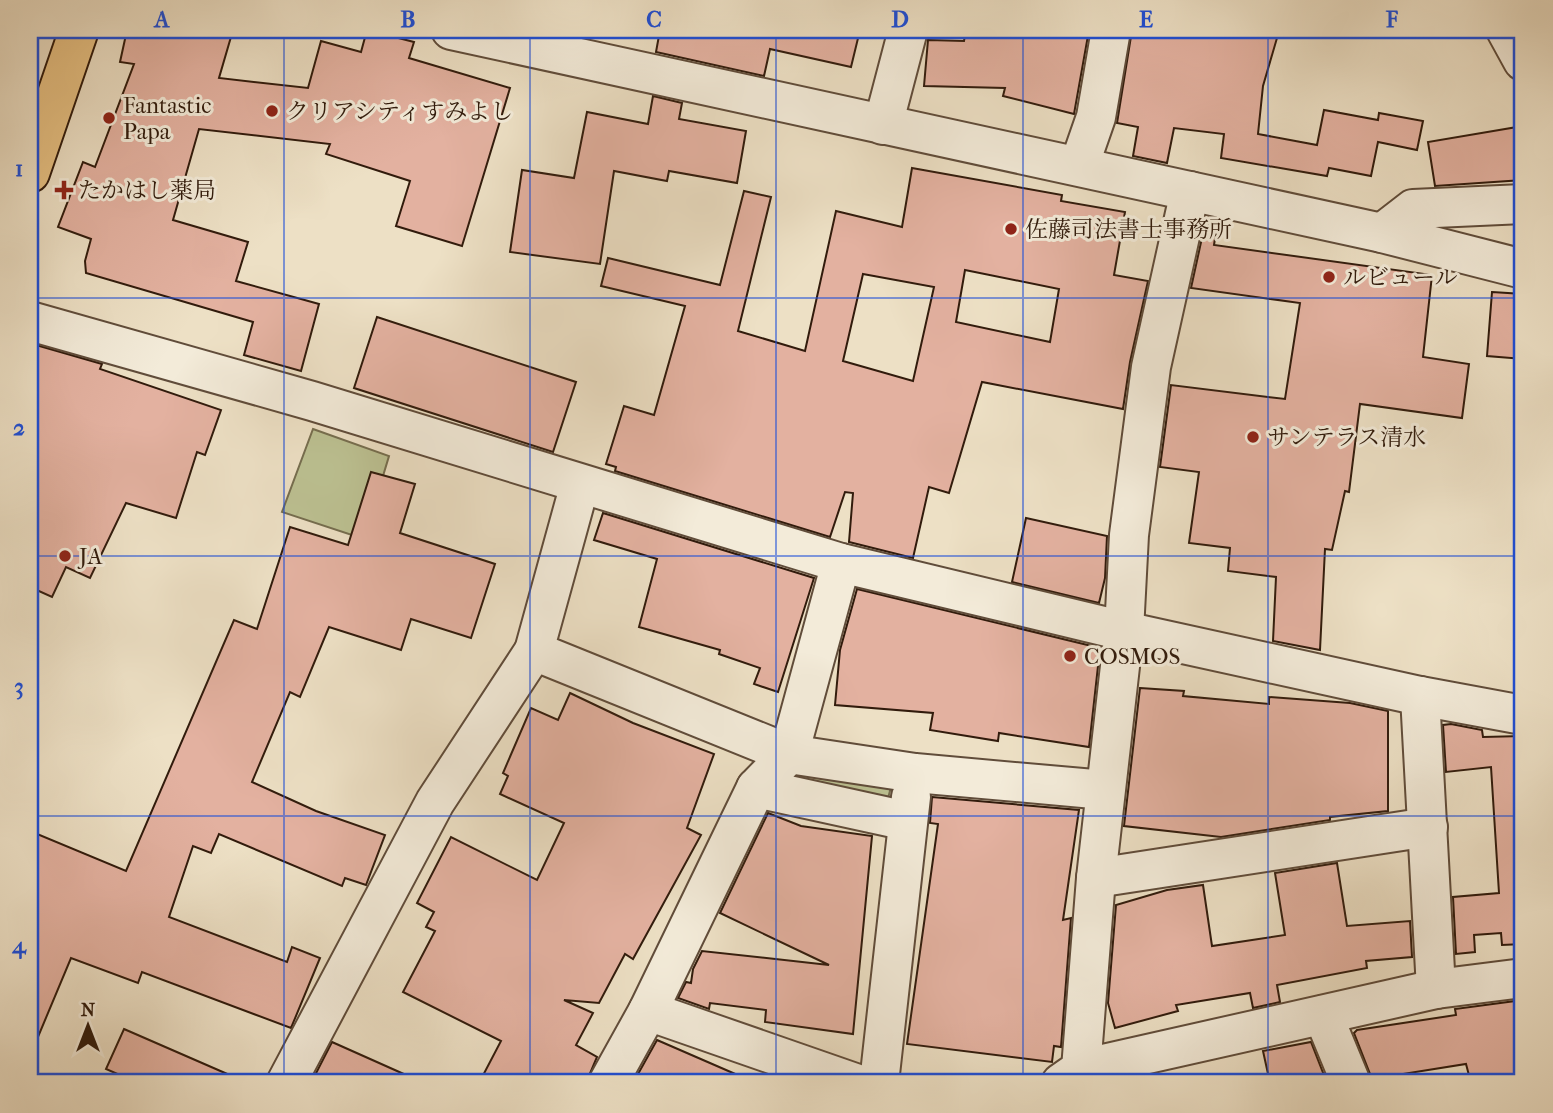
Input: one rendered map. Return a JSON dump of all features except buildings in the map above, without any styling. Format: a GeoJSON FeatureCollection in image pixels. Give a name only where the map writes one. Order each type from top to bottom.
{"type":"FeatureCollection","features":[{"type":"Feature","properties":{"kind":"highway"},"geometry":{"type":"LineString","coordinates":[[30,173],[79,30]]}},
{"type":"Feature","properties":{"kind":"street"},"geometry":{"type":"LineString","coordinates":[[451,30],[1382,233],[1523,269]]}},
{"type":"Feature","properties":{"kind":"street"},"geometry":{"type":"LineString","coordinates":[[883,125],[908,30]]}},
{"type":"Feature","properties":{"kind":"street"},"geometry":{"type":"LineString","coordinates":[[1079,166],[1096,117],[1111,30]]}},
{"type":"Feature","properties":{"kind":"street"},"geometry":{"type":"LineString","coordinates":[[1506,30],[1523,61]]}},
{"type":"Feature","properties":{"kind":"street"},"geometry":{"type":"LineString","coordinates":[[1190,191],[1151,367],[1129,535],[1124,631],[1071,1076],[1436,989],[1523,978]]}},
{"type":"Feature","properties":{"kind":"street"},"geometry":{"type":"LineString","coordinates":[[1382,233],[1413,209],[1523,204]]}},
{"type":"Feature","properties":{"kind":"street"},"geometry":{"type":"LineString","coordinates":[[30,321],[312,401],[580,484],[747,532],[841,563],[1124,631],[1420,696],[1523,715]]}},
{"type":"Feature","properties":{"kind":"street"},"geometry":{"type":"LineString","coordinates":[[286,1083],[435,802],[534,651],[580,484]]}},
{"type":"Feature","properties":{"kind":"street"},"geometry":{"type":"LineString","coordinates":[[608,1083],[648,1011],[756,788],[789,754],[841,563]]}},
{"type":"Feature","properties":{"kind":"street"},"geometry":{"type":"LineString","coordinates":[[534,651],[789,754],[915,773],[1105,790]]}},
{"type":"Feature","properties":{"kind":"street"},"geometry":{"type":"LineString","coordinates":[[1420,696],[1436,989]]}},
{"type":"Feature","properties":{"kind":"street"},"geometry":{"type":"LineString","coordinates":[[879,1083],[907,821],[915,773]]}},
{"type":"Feature","properties":{"kind":"street"},"geometry":{"type":"LineString","coordinates":[[756,788],[907,821]]}},
{"type":"Feature","properties":{"kind":"street"},"geometry":{"type":"LineString","coordinates":[[1096,878],[1429,827]]}},
{"type":"Feature","properties":{"kind":"street"},"geometry":{"type":"LineString","coordinates":[[648,1011],[855,1083]]}},
{"type":"Feature","properties":{"kind":"street"},"geometry":{"type":"LineString","coordinates":[[1323,1015],[1351,1083]]}},
{"type":"Feature","properties":{"kind":"green space"},"geometry":{"type":"Polygon","coordinates":[[[313,429],[389,456],[364,539],[282,512],[313,429]]]}},
{"type":"Feature","properties":{"kind":"green space"},"geometry":{"type":"Polygon","coordinates":[[[802,773],[891,787],[886,806],[794,786],[802,773]]]}},
{"type":"Feature","properties":{"kind":"place","name":"クリアシティすみよし"},"geometry":{"type":"Point","coordinates":[272,111]}},
{"type":"Feature","properties":{"kind":"place","name":"Fantastic Papa"},"geometry":{"type":"Point","coordinates":[109,118]}},
{"type":"Feature","properties":{"kind":"place","name":"たかはし薬局"},"geometry":{"type":"Point","coordinates":[64,190]}},
{"type":"Feature","properties":{"kind":"place","name":"佐藤司法書士事務所"},"geometry":{"type":"Point","coordinates":[1011,229]}},
{"type":"Feature","properties":{"kind":"place","name":"ルビュール"},"geometry":{"type":"Point","coordinates":[1329,277]}},
{"type":"Feature","properties":{"kind":"place","name":"サンテラス清水"},"geometry":{"type":"Point","coordinates":[1253,437]}},
{"type":"Feature","properties":{"kind":"place","name":"JA"},"geometry":{"type":"Point","coordinates":[65,556]}},
{"type":"Feature","properties":{"kind":"place","name":"COSMOS"},"geometry":{"type":"Point","coordinates":[1070,656]}}]}
